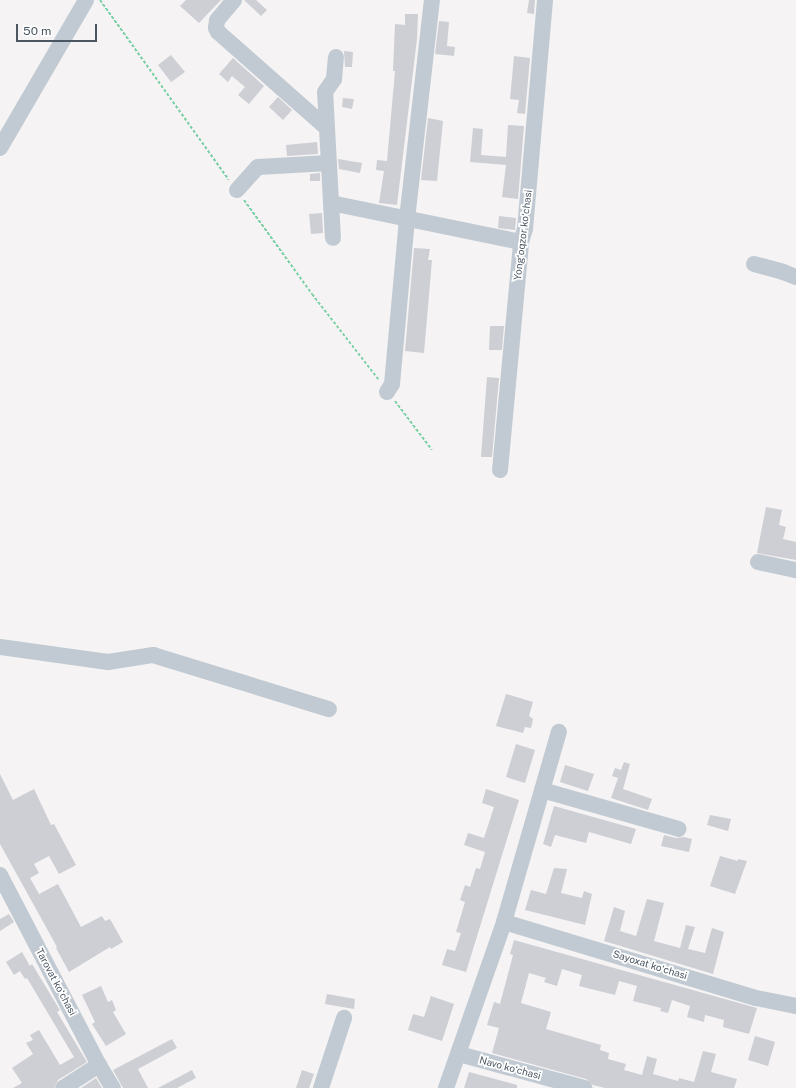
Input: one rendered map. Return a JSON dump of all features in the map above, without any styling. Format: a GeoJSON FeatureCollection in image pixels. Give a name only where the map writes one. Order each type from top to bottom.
{"type":"FeatureCollection","features":[{"type":"Feature","properties":{"kind":"street"},"geometry":{"type":"LineString","coordinates":[[0,148],[86,0]]}},
{"type":"Feature","properties":{"kind":"street"},"geometry":{"type":"LineString","coordinates":[[234,0],[217,20],[216,28],[218,32],[327,128]]}},
{"type":"Feature","properties":{"kind":"street"},"geometry":{"type":"LineString","coordinates":[[387,392],[392,384],[407,219],[432,0]]}},
{"type":"Feature","properties":{"kind":"street","name":"Yongʻoqzor koʻchasi"},"geometry":{"type":"LineString","coordinates":[[500,470],[522,242],[525,229],[545,0]]}},
{"type":"Feature","properties":{"kind":"street"},"geometry":{"type":"LineString","coordinates":[[332,238],[325,92],[334,79],[336,57]]}},
{"type":"Feature","properties":{"kind":"street"},"geometry":{"type":"LineString","coordinates":[[237,190],[258,167],[329,163]]}},
{"type":"Feature","properties":{"kind":"street"},"geometry":{"type":"LineString","coordinates":[[331,204],[522,242]]}},
{"type":"Feature","properties":{"kind":"street"},"geometry":{"type":"LineString","coordinates":[[754,264],[796,277]]}},
{"type":"Feature","properties":{"kind":"street"},"geometry":{"type":"LineString","coordinates":[[758,562],[796,570]]}},
{"type":"Feature","properties":{"kind":"street"},"geometry":{"type":"LineString","coordinates":[[0,647],[108,662],[153,655],[330,709]]}},
{"type":"Feature","properties":{"kind":"street"},"geometry":{"type":"LineString","coordinates":[[446,1088],[504,922],[559,732]]}},
{"type":"Feature","properties":{"kind":"street"},"geometry":{"type":"LineString","coordinates":[[542,790],[679,829]]}},
{"type":"Feature","properties":{"kind":"street","name":"Tarovat koʻchasi"},"geometry":{"type":"LineString","coordinates":[[0,875],[99,1065],[113,1088]]}},
{"type":"Feature","properties":{"kind":"street","name":"Sayoxat koʻchasi"},"geometry":{"type":"LineString","coordinates":[[504,922],[756,998],[796,1006]]}},
{"type":"Feature","properties":{"kind":"street"},"geometry":{"type":"LineString","coordinates":[[320,1088],[344,1018]]}},
{"type":"Feature","properties":{"kind":"street","name":"Navo koʻchasi"},"geometry":{"type":"LineString","coordinates":[[459,1054],[584,1088]]}},
{"type":"Feature","properties":{"kind":"street"},"geometry":{"type":"LineString","coordinates":[[63,1088],[99,1065]]}},
{"type":"Feature","properties":{"kind":"path"},"geometry":{"type":"LineString","coordinates":[[100,0],[312,294],[432,450]]}},
{"type":"Feature","properties":{"kind":"building"},"geometry":{"type":"Polygon","coordinates":[[[186,0],[221,0],[199,23],[180,6],[186,0]]]}},
{"type":"Feature","properties":{"kind":"building"},"geometry":{"type":"Polygon","coordinates":[[[244,0],[256,0],[267,10],[261,16],[244,0]]]}},
{"type":"Feature","properties":{"kind":"building"},"geometry":{"type":"Polygon","coordinates":[[[529,0],[535,0],[534,14],[527,13],[529,0]]]}},
{"type":"Feature","properties":{"kind":"building"},"geometry":{"type":"Polygon","coordinates":[[[405,14],[418,14],[417,39],[397,205],[379,203],[384,171],[376,170],[377,160],[387,161],[395,71],[393,71],[395,24],[405,25],[405,14]]]}},
{"type":"Feature","properties":{"kind":"building"},"geometry":{"type":"Polygon","coordinates":[[[439,21],[449,22],[447,46],[455,47],[454,56],[435,54],[439,21]]]}},
{"type":"Feature","properties":{"kind":"building"},"geometry":{"type":"Polygon","coordinates":[[[344,51],[353,52],[352,67],[345,67],[344,51]]]}},
{"type":"Feature","properties":{"kind":"building"},"geometry":{"type":"Polygon","coordinates":[[[171,55],[185,72],[171,82],[158,65],[171,55]]]}},
{"type":"Feature","properties":{"kind":"building"},"geometry":{"type":"Polygon","coordinates":[[[514,56],[530,58],[525,114],[517,113],[519,100],[510,99],[514,56]]]}},
{"type":"Feature","properties":{"kind":"building"},"geometry":{"type":"Polygon","coordinates":[[[233,58],[264,86],[249,104],[238,95],[245,87],[232,76],[228,82],[219,74],[233,58]]]}},
{"type":"Feature","properties":{"kind":"building"},"geometry":{"type":"Polygon","coordinates":[[[278,97],[292,110],[283,120],[269,107],[278,97]]]}},
{"type":"Feature","properties":{"kind":"building"},"geometry":{"type":"Polygon","coordinates":[[[343,98],[354,99],[352,109],[342,107],[343,98]]]}},
{"type":"Feature","properties":{"kind":"building"},"geometry":{"type":"Polygon","coordinates":[[[428,118],[443,121],[437,181],[421,180],[428,118]]]}},
{"type":"Feature","properties":{"kind":"building"},"geometry":{"type":"Polygon","coordinates":[[[508,125],[524,126],[518,199],[502,197],[506,165],[470,162],[473,128],[483,129],[481,155],[506,157],[508,125]]]}},
{"type":"Feature","properties":{"kind":"building"},"geometry":{"type":"Polygon","coordinates":[[[317,142],[318,154],[287,156],[286,145],[317,142]]]}},
{"type":"Feature","properties":{"kind":"building"},"geometry":{"type":"Polygon","coordinates":[[[338,159],[362,163],[360,173],[339,169],[338,159]]]}},
{"type":"Feature","properties":{"kind":"building"},"geometry":{"type":"Polygon","coordinates":[[[320,173],[320,181],[310,181],[310,174],[320,173]]]}},
{"type":"Feature","properties":{"kind":"building"},"geometry":{"type":"Polygon","coordinates":[[[322,213],[323,233],[311,234],[309,214],[322,213]]]}},
{"type":"Feature","properties":{"kind":"building"},"geometry":{"type":"Polygon","coordinates":[[[499,216],[516,218],[515,230],[498,228],[499,216]]]}},
{"type":"Feature","properties":{"kind":"building"},"geometry":{"type":"Polygon","coordinates":[[[414,248],[430,249],[428,260],[432,260],[424,353],[405,351],[414,248]]]}},
{"type":"Feature","properties":{"kind":"building"},"geometry":{"type":"Polygon","coordinates":[[[490,326],[504,326],[502,350],[489,350],[490,326]]]}},
{"type":"Feature","properties":{"kind":"building"},"geometry":{"type":"Polygon","coordinates":[[[487,377],[499,378],[492,457],[481,457],[487,377]]]}},
{"type":"Feature","properties":{"kind":"building"},"geometry":{"type":"Polygon","coordinates":[[[766,507],[782,510],[779,525],[786,527],[783,539],[796,542],[796,560],[757,553],[766,507]]]}},
{"type":"Feature","properties":{"kind":"building"},"geometry":{"type":"Polygon","coordinates":[[[506,694],[533,702],[529,716],[533,719],[531,728],[525,727],[523,733],[496,726],[506,694]]]}},
{"type":"Feature","properties":{"kind":"building"},"geometry":{"type":"Polygon","coordinates":[[[516,744],[535,750],[525,783],[506,777],[516,744]]]}},
{"type":"Feature","properties":{"kind":"building"},"geometry":{"type":"Polygon","coordinates":[[[624,762],[630,764],[623,789],[652,799],[648,810],[611,798],[618,778],[612,776],[615,768],[621,770],[624,762]]]}},
{"type":"Feature","properties":{"kind":"building"},"geometry":{"type":"Polygon","coordinates":[[[565,765],[594,774],[588,791],[560,782],[565,765]]]}},
{"type":"Feature","properties":{"kind":"building"},"geometry":{"type":"Polygon","coordinates":[[[0,774],[13,800],[34,789],[51,825],[54,824],[76,865],[59,874],[49,856],[34,864],[39,873],[30,878],[39,894],[58,884],[81,927],[102,916],[105,921],[110,919],[123,942],[111,949],[110,947],[69,972],[56,948],[57,947],[0,844],[0,774]]]}},
{"type":"Feature","properties":{"kind":"building"},"geometry":{"type":"Polygon","coordinates":[[[486,789],[519,800],[466,972],[442,965],[447,949],[455,951],[461,933],[456,932],[465,902],[460,900],[465,885],[470,887],[476,868],[480,869],[485,852],[464,845],[468,833],[484,838],[494,807],[482,803],[486,789]]]}},
{"type":"Feature","properties":{"kind":"building"},"geometry":{"type":"Polygon","coordinates":[[[554,806],[636,829],[631,844],[589,832],[586,843],[555,835],[551,847],[543,844],[554,806]]]}},
{"type":"Feature","properties":{"kind":"building"},"geometry":{"type":"Polygon","coordinates":[[[710,815],[731,819],[728,831],[707,825],[710,815]]]}},
{"type":"Feature","properties":{"kind":"building"},"geometry":{"type":"Polygon","coordinates":[[[664,835],[676,838],[684,837],[692,839],[689,852],[661,846],[664,835]]]}},
{"type":"Feature","properties":{"kind":"building"},"geometry":{"type":"Polygon","coordinates":[[[720,856],[738,861],[738,859],[747,861],[735,894],[710,886],[720,856]]]}},
{"type":"Feature","properties":{"kind":"building"},"geometry":{"type":"Polygon","coordinates":[[[554,868],[567,869],[561,893],[582,898],[584,891],[592,894],[585,925],[525,910],[531,890],[546,894],[554,868]]]}},
{"type":"Feature","properties":{"kind":"building"},"geometry":{"type":"Polygon","coordinates":[[[647,899],[664,903],[654,941],[680,948],[686,925],[695,927],[688,949],[705,953],[712,928],[724,932],[713,974],[604,941],[614,907],[625,911],[620,931],[636,936],[647,899]]]}},
{"type":"Feature","properties":{"kind":"building"},"geometry":{"type":"Polygon","coordinates":[[[9,914],[14,922],[0,931],[0,919],[9,914]]]}},
{"type":"Feature","properties":{"kind":"building"},"geometry":{"type":"Polygon","coordinates":[[[514,940],[757,1008],[749,1034],[723,1027],[724,1020],[705,1015],[704,1022],[687,1017],[690,1006],[672,1000],[668,1013],[660,1011],[661,1008],[633,1001],[637,986],[619,981],[615,995],[579,986],[582,975],[562,969],[557,986],[544,982],[546,978],[529,973],[521,1003],[551,1012],[546,1029],[601,1045],[600,1050],[609,1053],[608,1059],[626,1064],[624,1070],[642,1075],[647,1056],[657,1059],[653,1074],[678,1081],[679,1078],[694,1082],[703,1051],[716,1054],[711,1072],[737,1079],[734,1088],[605,1088],[593,1085],[586,1079],[492,1053],[499,1028],[487,1025],[494,1002],[500,1004],[513,955],[510,954],[514,940]]]}},
{"type":"Feature","properties":{"kind":"building"},"geometry":{"type":"Polygon","coordinates":[[[22,952],[30,966],[32,964],[60,1010],[57,1012],[87,1062],[58,1080],[54,1088],[13,1088],[22,1083],[12,1068],[33,1054],[26,1043],[33,1040],[30,1035],[39,1030],[60,1065],[74,1057],[27,978],[25,979],[20,971],[14,975],[6,962],[22,952]]]}},
{"type":"Feature","properties":{"kind":"building"},"geometry":{"type":"Polygon","coordinates":[[[101,986],[108,1002],[112,1000],[116,1010],[113,1012],[126,1034],[106,1046],[92,1024],[95,1022],[82,995],[101,986]]]}},
{"type":"Feature","properties":{"kind":"building"},"geometry":{"type":"Polygon","coordinates":[[[327,994],[355,999],[354,1009],[325,1004],[327,994]]]}},
{"type":"Feature","properties":{"kind":"building"},"geometry":{"type":"Polygon","coordinates":[[[431,996],[454,1004],[442,1041],[408,1030],[413,1014],[424,1017],[431,996]]]}},
{"type":"Feature","properties":{"kind":"building"},"geometry":{"type":"Polygon","coordinates":[[[755,1036],[775,1042],[768,1066],[748,1060],[755,1036]]]}},
{"type":"Feature","properties":{"kind":"building"},"geometry":{"type":"Polygon","coordinates":[[[172,1039],[177,1048],[138,1069],[148,1088],[123,1088],[113,1070],[172,1039]]]}},
{"type":"Feature","properties":{"kind":"building"},"geometry":{"type":"Polygon","coordinates":[[[192,1070],[196,1078],[177,1088],[158,1088],[192,1070]]]}},
{"type":"Feature","properties":{"kind":"building"},"geometry":{"type":"Polygon","coordinates":[[[302,1070],[314,1074],[309,1088],[296,1088],[302,1070]]]}},
{"type":"Feature","properties":{"kind":"building"},"geometry":{"type":"Polygon","coordinates":[[[469,1072],[517,1085],[517,1088],[464,1088],[469,1072]]]}},
{"type":"Feature","properties":{"kind":"building"},"geometry":{"type":"Polygon","coordinates":[[[96,1078],[102,1088],[81,1088],[96,1078]]]}}]}
